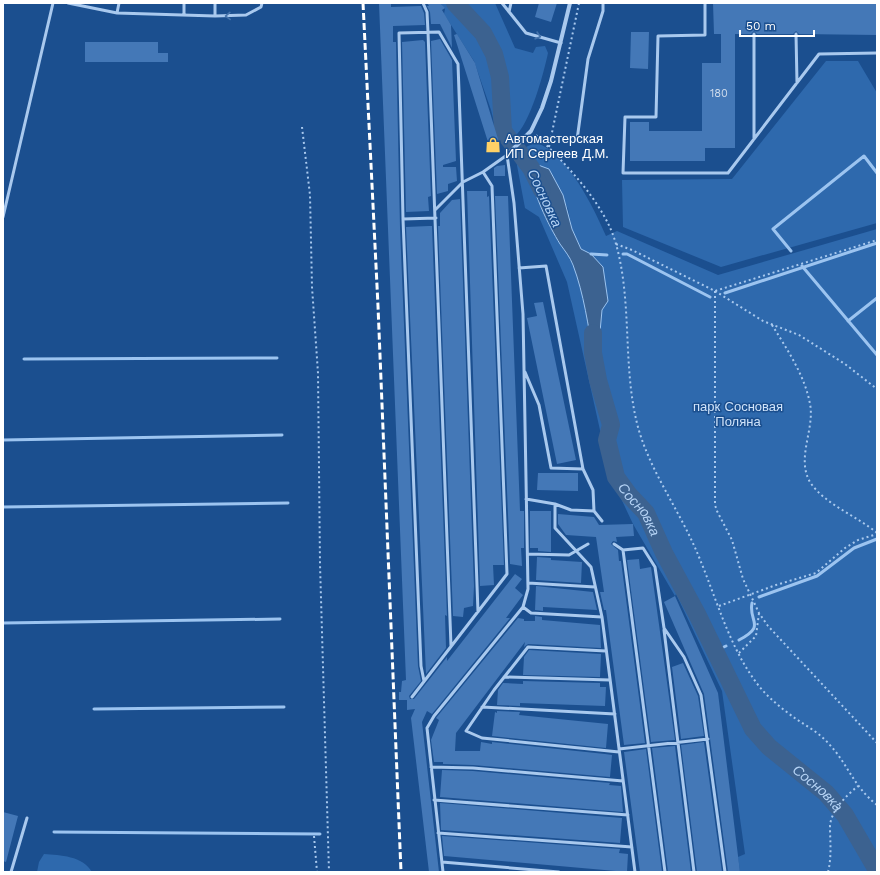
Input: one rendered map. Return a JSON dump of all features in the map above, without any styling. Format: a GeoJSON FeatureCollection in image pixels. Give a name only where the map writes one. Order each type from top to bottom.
{"type":"FeatureCollection","features":[{"type":"Feature","properties":{"kind":"street"},"geometry":{"type":"LineString","coordinates":[[507,155],[531,131],[551,81],[570,3]]}},
{"type":"Feature","properties":{"kind":"lane"},"geometry":{"type":"LineString","coordinates":[[3,217],[54,3]]}},
{"type":"Feature","properties":{"kind":"lane"},"geometry":{"type":"LineString","coordinates":[[68,3],[117,13],[215,16],[246,15],[261,7],[262,3]]}},
{"type":"Feature","properties":{"kind":"lane"},"geometry":{"type":"LineString","coordinates":[[117,13],[119,3]]}},
{"type":"Feature","properties":{"kind":"lane"},"geometry":{"type":"LineString","coordinates":[[184,3],[184,15]]}},
{"type":"Feature","properties":{"kind":"lane"},"geometry":{"type":"LineString","coordinates":[[215,3],[215,16]]}},
{"type":"Feature","properties":{"kind":"lane"},"geometry":{"type":"LineString","coordinates":[[423,3],[427,12],[428,32],[451,646]]}},
{"type":"Feature","properties":{"kind":"lane"},"geometry":{"type":"LineString","coordinates":[[502,3],[526,33],[560,43]]}},
{"type":"Feature","properties":{"kind":"lane"},"geometry":{"type":"LineString","coordinates":[[509,12],[511,3]]}},
{"type":"Feature","properties":{"kind":"lane"},"geometry":{"type":"LineString","coordinates":[[578,140],[588,59],[602,12],[603,3]]}},
{"type":"Feature","properties":{"kind":"lane"},"geometry":{"type":"LineString","coordinates":[[704,3],[705,35],[658,36],[656,117],[625,117],[623,173],[728,173],[819,54],[877,54]]}},
{"type":"Feature","properties":{"kind":"lane"},"geometry":{"type":"LineString","coordinates":[[424,681],[421,666],[403,219],[399,33],[439,32],[458,64],[478,612]]}},
{"type":"Feature","properties":{"kind":"lane"},"geometry":{"type":"LineString","coordinates":[[754,34],[754,139]]}},
{"type":"Feature","properties":{"kind":"lane"},"geometry":{"type":"LineString","coordinates":[[796,34],[797,83]]}},
{"type":"Feature","properties":{"kind":"lane"},"geometry":{"type":"LineString","coordinates":[[435,210],[463,182],[483,172],[507,155],[523,314],[528,583],[523,607],[434,716],[427,728],[443,872]]}},
{"type":"Feature","properties":{"kind":"lane"},"geometry":{"type":"LineString","coordinates":[[412,697],[507,574],[492,186],[483,172]]}},
{"type":"Feature","properties":{"kind":"lane"},"geometry":{"type":"LineString","coordinates":[[403,219],[436,218]]}},
{"type":"Feature","properties":{"kind":"lane"},"geometry":{"type":"LineString","coordinates":[[519,268],[546,266],[583,469],[593,490],[594,511],[602,521]]}},
{"type":"Feature","properties":{"kind":"lane"},"geometry":{"type":"LineString","coordinates":[[524,371],[539,405],[551,468],[583,469]]}},
{"type":"Feature","properties":{"kind":"lane"},"geometry":{"type":"LineString","coordinates":[[526,499],[555,504],[571,510],[594,511]]}},
{"type":"Feature","properties":{"kind":"lane"},"geometry":{"type":"LineString","coordinates":[[555,504],[555,528],[592,567],[602,617],[635,872]]}},
{"type":"Feature","properties":{"kind":"lane"},"geometry":{"type":"LineString","coordinates":[[528,554],[569,555],[588,544]]}},
{"type":"Feature","properties":{"kind":"lane"},"geometry":{"type":"LineString","coordinates":[[614,544],[623,550],[643,548],[655,567],[694,872]]}},
{"type":"Feature","properties":{"kind":"lane"},"geometry":{"type":"LineString","coordinates":[[623,550],[665,872]]}},
{"type":"Feature","properties":{"kind":"lane"},"geometry":{"type":"LineString","coordinates":[[528,583],[596,586]]}},
{"type":"Feature","properties":{"kind":"lane"},"geometry":{"type":"LineString","coordinates":[[523,607],[531,613],[602,617]]}},
{"type":"Feature","properties":{"kind":"lane"},"geometry":{"type":"LineString","coordinates":[[664,628],[684,657],[701,695],[725,872]]}},
{"type":"Feature","properties":{"kind":"lane"},"geometry":{"type":"LineString","coordinates":[[606,650],[528,647],[504,677],[466,731],[482,738],[619,750],[708,739]]}},
{"type":"Feature","properties":{"kind":"lane"},"geometry":{"type":"LineString","coordinates":[[504,677],[610,680]]}},
{"type":"Feature","properties":{"kind":"lane"},"geometry":{"type":"LineString","coordinates":[[482,707],[614,714]]}},
{"type":"Feature","properties":{"kind":"lane"},"geometry":{"type":"LineString","coordinates":[[431,767],[473,768],[623,781]]}},
{"type":"Feature","properties":{"kind":"lane"},"geometry":{"type":"LineString","coordinates":[[434,800],[628,815]]}},
{"type":"Feature","properties":{"kind":"lane"},"geometry":{"type":"LineString","coordinates":[[11,872],[27,818]]}},
{"type":"Feature","properties":{"kind":"lane"},"geometry":{"type":"LineString","coordinates":[[438,833],[632,847]]}},
{"type":"Feature","properties":{"kind":"lane"},"geometry":{"type":"LineString","coordinates":[[442,862],[559,872]]}},
{"type":"Feature","properties":{"kind":"path"},"geometry":{"type":"LineString","coordinates":[[549,147],[579,3]]}},
{"type":"Feature","properties":{"kind":"path"},"geometry":{"type":"LineString","coordinates":[[302,127],[310,195],[312,287],[318,373],[320,564],[329,872]]}},
{"type":"Feature","properties":{"kind":"path"},"geometry":{"type":"LineString","coordinates":[[531,131],[560,158],[598,207],[610,228],[616,244],[625,308],[631,382],[636,418],[642,440],[681,518],[739,653],[752,678],[768,697],[830,744],[858,786],[877,805]]}},
{"type":"Feature","properties":{"kind":"path"},"geometry":{"type":"LineString","coordinates":[[715,291],[877,240]]}},
{"type":"Feature","properties":{"kind":"path"},"geometry":{"type":"LineString","coordinates":[[616,244],[632,250],[715,291],[763,321],[799,335],[845,364],[877,389]]}},
{"type":"Feature","properties":{"kind":"path"},"geometry":{"type":"LineString","coordinates":[[715,291],[717,511],[732,540],[738,564],[759,613],[779,640],[877,743]]}},
{"type":"Feature","properties":{"kind":"path"},"geometry":{"type":"LineString","coordinates":[[772,325],[792,359],[810,404],[811,422],[806,445],[805,465],[810,481],[822,495],[858,518],[877,534]]}},
{"type":"Feature","properties":{"kind":"path"},"geometry":{"type":"LineString","coordinates":[[720,606],[750,594],[816,573],[845,548],[858,540],[877,534]]}},
{"type":"Feature","properties":{"kind":"path"},"geometry":{"type":"LineString","coordinates":[[739,653],[756,636],[759,613]]}},
{"type":"Feature","properties":{"kind":"path"},"geometry":{"type":"LineString","coordinates":[[828,872],[831,859],[830,824],[835,811],[847,795],[858,786]]}},
{"type":"Feature","properties":{"kind":"path"},"geometry":{"type":"LineString","coordinates":[[314,836],[317,872]]}},
{"type":"Feature","properties":{"kind":"green space"},"geometry":{"type":"Polygon","coordinates":[[[440,3],[495,3],[515,48],[533,53],[536,47],[545,46],[548,53],[536,98],[526,121],[514,137],[499,142],[491,110],[474,61],[444,14],[445,9],[440,3]]]}},
{"type":"Feature","properties":{"kind":"green space"},"geometry":{"type":"Polygon","coordinates":[[[826,61],[858,61],[877,93],[877,223],[721,267],[623,227],[622,180],[732,179],[826,61]]]}},
{"type":"Feature","properties":{"kind":"green space","name":"парк Сосновая Поляна"},"geometry":{"type":"Polygon","coordinates":[[[537,143],[548,149],[569,169],[587,197],[606,236],[617,231],[718,275],[877,229],[877,872],[740,872],[738,857],[745,854],[722,691],[676,594],[675,596],[633,524],[610,475],[567,282],[539,217],[525,208],[516,160],[521,151],[537,143]],[[549,169],[561,245],[568,253],[573,266],[581,249],[572,229],[568,209],[549,169]]]}},
{"type":"Feature","properties":{"kind":"green space"},"geometry":{"type":"Polygon","coordinates":[[[44,854],[71,857],[83,863],[92,872],[37,872],[39,862],[44,854]]]}},
{"type":"Feature","properties":{"kind":"water"},"geometry":{"type":"Polygon","coordinates":[[[538,165],[549,169],[563,195],[572,229],[581,249],[591,254],[603,267],[608,301],[602,310],[599,343],[594,357],[577,276],[569,257],[546,218],[537,197],[531,168],[538,165]]]}},
{"type":"Feature","properties":{"kind":"building"},"geometry":{"type":"Polygon","coordinates":[[[379,3],[391,3],[391,7],[421,6],[424,13],[425,25],[393,26],[393,42],[396,42],[400,227],[418,666],[421,681],[409,696],[410,699],[414,699],[447,657],[447,661],[515,574],[522,579],[515,588],[523,595],[506,618],[510,618],[432,714],[427,711],[422,722],[439,872],[429,872],[411,718],[415,709],[407,710],[407,700],[399,700],[399,692],[401,692],[402,681],[406,680],[379,3]]]}},
{"type":"Feature","properties":{"kind":"building"},"geometry":{"type":"Polygon","coordinates":[[[427,3],[440,3],[445,8],[442,10],[451,25],[452,48],[440,24],[431,24],[430,12],[427,6],[429,6],[427,3]]]}},
{"type":"Feature","properties":{"kind":"building"},"geometry":{"type":"Polygon","coordinates":[[[539,3],[557,3],[551,22],[535,17],[539,3]]]}},
{"type":"Feature","properties":{"kind":"building"},"geometry":{"type":"Polygon","coordinates":[[[713,3],[877,4],[877,35],[799,34],[796,31],[793,34],[757,34],[754,31],[751,34],[735,34],[735,148],[705,148],[705,161],[630,161],[630,122],[649,122],[649,131],[702,131],[702,63],[721,63],[721,34],[714,34],[713,3]]]}},
{"type":"Feature","properties":{"kind":"building"},"geometry":{"type":"Polygon","coordinates":[[[631,32],[649,32],[648,69],[630,68],[631,32]]]}},
{"type":"Feature","properties":{"kind":"building"},"geometry":{"type":"Polygon","coordinates":[[[457,34],[475,63],[501,149],[489,152],[486,142],[488,142],[454,35],[457,34]]]}},
{"type":"Feature","properties":{"kind":"building"},"geometry":{"type":"Polygon","coordinates":[[[440,39],[452,60],[456,161],[443,165],[443,167],[456,167],[457,181],[448,184],[448,191],[437,194],[431,41],[440,39]]]}},
{"type":"Feature","properties":{"kind":"building"},"geometry":{"type":"Polygon","coordinates":[[[423,40],[425,42],[431,196],[428,197],[429,211],[406,212],[402,42],[423,40]]]}},
{"type":"Feature","properties":{"kind":"building"},"geometry":{"type":"Polygon","coordinates":[[[85,42],[158,42],[158,53],[168,53],[168,62],[85,62],[85,42]]]}},
{"type":"Feature","properties":{"kind":"building"},"geometry":{"type":"Polygon","coordinates":[[[505,165],[505,176],[494,176],[494,168],[505,165]]]}},
{"type":"Feature","properties":{"kind":"building"},"geometry":{"type":"Polygon","coordinates":[[[467,191],[487,191],[487,197],[489,196],[504,565],[493,565],[494,585],[480,586],[467,191]]]}},
{"type":"Feature","properties":{"kind":"building"},"geometry":{"type":"Polygon","coordinates":[[[495,196],[508,196],[520,511],[524,511],[524,548],[521,548],[522,566],[510,564],[495,196]]]}},
{"type":"Feature","properties":{"kind":"building"},"geometry":{"type":"Polygon","coordinates":[[[460,199],[474,586],[473,606],[464,608],[463,617],[453,616],[438,226],[440,226],[440,213],[452,200],[460,199]]]}},
{"type":"Feature","properties":{"kind":"building"},"geometry":{"type":"Polygon","coordinates":[[[432,226],[447,616],[445,615],[446,648],[426,674],[406,227],[432,226]]]}},
{"type":"Feature","properties":{"kind":"building"},"geometry":{"type":"Polygon","coordinates":[[[543,302],[576,460],[557,464],[527,318],[537,316],[534,303],[543,302]]]}},
{"type":"Feature","properties":{"kind":"building"},"geometry":{"type":"Polygon","coordinates":[[[538,473],[578,473],[578,491],[537,490],[538,473]]]}},
{"type":"Feature","properties":{"kind":"building"},"geometry":{"type":"Polygon","coordinates":[[[530,511],[551,511],[551,552],[538,551],[538,548],[530,548],[530,511]]]}},
{"type":"Feature","properties":{"kind":"building"},"geometry":{"type":"Polygon","coordinates":[[[558,514],[594,517],[599,525],[633,524],[634,536],[616,537],[617,542],[613,541],[611,544],[618,550],[619,561],[621,561],[645,743],[624,745],[606,610],[604,610],[600,592],[604,592],[596,537],[566,535],[558,524],[558,514]]]}},
{"type":"Feature","properties":{"kind":"building"},"geometry":{"type":"Polygon","coordinates":[[[537,557],[551,558],[551,560],[582,562],[581,583],[536,580],[537,557]]]}},
{"type":"Feature","properties":{"kind":"building"},"geometry":{"type":"Polygon","coordinates":[[[639,559],[640,569],[651,567],[675,740],[651,742],[627,560],[639,559]]]}},
{"type":"Feature","properties":{"kind":"building"},"geometry":{"type":"Polygon","coordinates":[[[536,586],[593,592],[597,610],[543,607],[543,611],[535,610],[536,586]]]}},
{"type":"Feature","properties":{"kind":"building"},"geometry":{"type":"Polygon","coordinates":[[[675,596],[718,693],[740,872],[728,872],[704,694],[664,602],[675,596]]]}},
{"type":"Feature","properties":{"kind":"building"},"geometry":{"type":"Polygon","coordinates":[[[535,616],[542,617],[542,620],[600,625],[601,648],[528,644],[524,647],[525,642],[456,733],[455,751],[480,751],[481,742],[492,744],[492,742],[612,755],[610,777],[473,765],[443,764],[443,762],[434,762],[431,740],[439,720],[436,718],[518,618],[524,619],[524,621],[535,621],[535,616]]]}},
{"type":"Feature","properties":{"kind":"building"},"geometry":{"type":"Polygon","coordinates":[[[529,650],[601,654],[600,677],[523,675],[524,657],[529,650]]]}},
{"type":"Feature","properties":{"kind":"building"},"geometry":{"type":"Polygon","coordinates":[[[683,663],[698,696],[704,736],[681,739],[672,667],[683,663]]]}},
{"type":"Feature","properties":{"kind":"building"},"geometry":{"type":"Polygon","coordinates":[[[523,681],[600,683],[600,687],[606,687],[605,706],[520,703],[520,706],[497,705],[498,690],[503,683],[523,684],[523,681]]]}},
{"type":"Feature","properties":{"kind":"building"},"geometry":{"type":"Polygon","coordinates":[[[497,711],[520,712],[519,715],[608,724],[606,748],[492,736],[495,712],[497,713],[497,711]]]}},
{"type":"Feature","properties":{"kind":"building"},"geometry":{"type":"Polygon","coordinates":[[[704,742],[722,872],[697,872],[681,745],[704,742]]]}},
{"type":"Feature","properties":{"kind":"building"},"geometry":{"type":"Polygon","coordinates":[[[675,746],[691,872],[668,872],[652,748],[675,746]]]}},
{"type":"Feature","properties":{"kind":"building"},"geometry":{"type":"Polygon","coordinates":[[[646,749],[662,872],[640,872],[624,752],[646,749]]]}},
{"type":"Feature","properties":{"kind":"building"},"geometry":{"type":"Polygon","coordinates":[[[442,770],[473,771],[610,783],[609,785],[621,786],[623,812],[440,797],[442,770]]]}},
{"type":"Feature","properties":{"kind":"building"},"geometry":{"type":"Polygon","coordinates":[[[440,803],[622,818],[620,843],[441,830],[440,803]]]}},
{"type":"Feature","properties":{"kind":"building"},"geometry":{"type":"Polygon","coordinates":[[[3,812],[18,816],[6,862],[3,861],[3,812]]]}},
{"type":"Feature","properties":{"kind":"building"},"geometry":{"type":"Polygon","coordinates":[[[442,836],[620,849],[619,853],[628,854],[627,872],[444,856],[442,836]]]}},
{"type":"Feature","properties":{"kind":"waterway","name":"Сосновка"},"geometry":{"type":"LineString","coordinates":[[455,3],[483,33],[494,54],[500,77],[503,131],[531,168],[542,190]]}},
{"type":"Feature","properties":{"kind":"waterway"},"geometry":{"type":"LineString","coordinates":[[791,251],[773,229],[864,156],[877,173]]}},
{"type":"Feature","properties":{"kind":"waterway"},"geometry":{"type":"LineString","coordinates":[[725,293],[877,243]]}},
{"type":"Feature","properties":{"kind":"waterway"},"geometry":{"type":"LineString","coordinates":[[591,254],[607,255]]}},
{"type":"Feature","properties":{"kind":"waterway"},"geometry":{"type":"LineString","coordinates":[[623,254],[627,254],[710,297]]}},
{"type":"Feature","properties":{"kind":"waterway"},"geometry":{"type":"LineString","coordinates":[[802,266],[877,355]]}},
{"type":"Feature","properties":{"kind":"waterway"},"geometry":{"type":"LineString","coordinates":[[848,321],[877,298]]}},
{"type":"Feature","properties":{"kind":"waterway","name":"Сосновка"},"geometry":{"type":"LineString","coordinates":[[593,333],[593,353],[598,380],[611,425],[607,440],[616,477],[629,495],[646,513],[664,553],[697,614],[753,729],[769,747],[826,793],[845,815],[877,870]]}},
{"type":"Feature","properties":{"kind":"waterway"},"geometry":{"type":"LineString","coordinates":[[24,359],[277,358]]}},
{"type":"Feature","properties":{"kind":"waterway"},"geometry":{"type":"LineString","coordinates":[[3,440],[282,435]]}},
{"type":"Feature","properties":{"kind":"waterway"},"geometry":{"type":"LineString","coordinates":[[3,507],[288,503]]}},
{"type":"Feature","properties":{"kind":"waterway"},"geometry":{"type":"LineString","coordinates":[[759,597],[817,576],[854,548],[877,539]]}},
{"type":"Feature","properties":{"kind":"waterway"},"geometry":{"type":"LineString","coordinates":[[739,640],[752,631],[754,627],[751,609],[752,603]]}},
{"type":"Feature","properties":{"kind":"waterway"},"geometry":{"type":"LineString","coordinates":[[3,623],[280,619]]}},
{"type":"Feature","properties":{"kind":"waterway"},"geometry":{"type":"LineString","coordinates":[[715,651],[726,646]]}},
{"type":"Feature","properties":{"kind":"waterway"},"geometry":{"type":"LineString","coordinates":[[94,709],[284,707]]}},
{"type":"Feature","properties":{"kind":"waterway"},"geometry":{"type":"LineString","coordinates":[[54,832],[320,834]]}},
{"type":"Feature","properties":{"kind":"railway"},"geometry":{"type":"LineString","coordinates":[[363,3],[378,306],[401,872]]}},
{"type":"Feature","properties":{"kind":"place","name":"Автомастерская ИП Сергеев Д.М."},"geometry":{"type":"Point","coordinates":[493,145]}}]}
